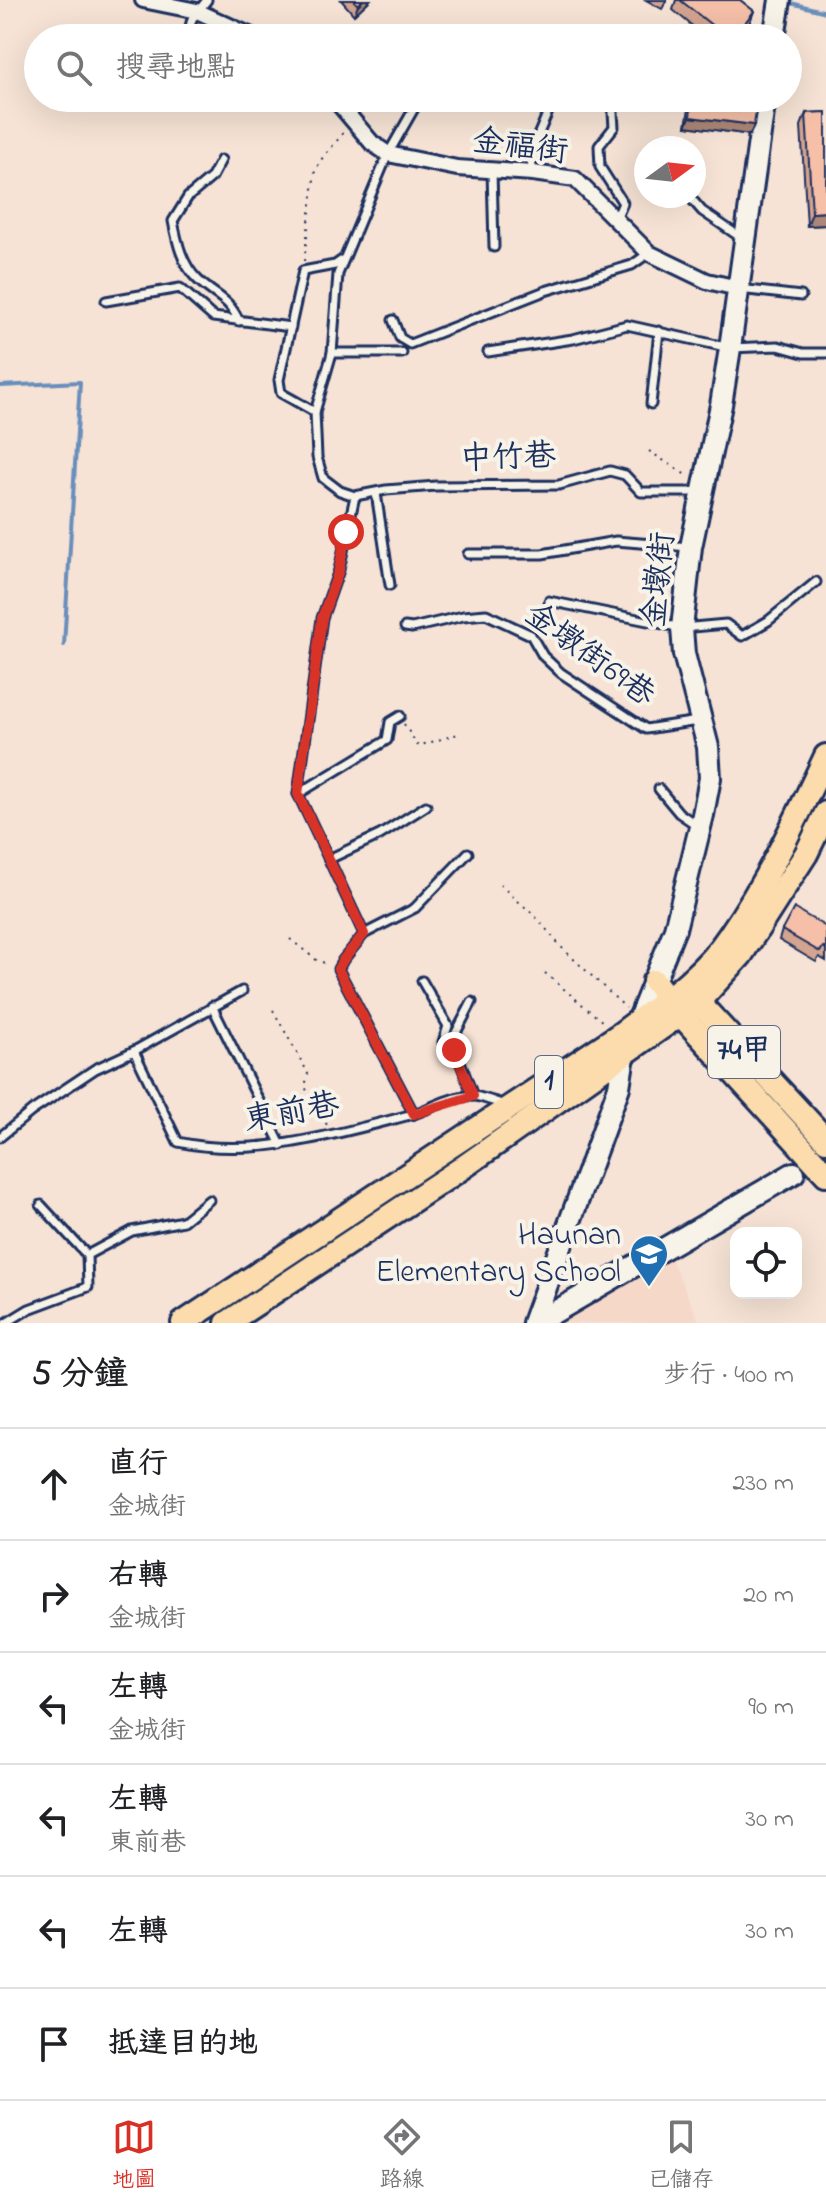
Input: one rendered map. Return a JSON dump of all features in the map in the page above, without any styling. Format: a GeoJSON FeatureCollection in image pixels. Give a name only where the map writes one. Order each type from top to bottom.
{"type":"FeatureCollection","features":[{"type":"Feature","properties":{"kind":"main road","name":"1"},"geometry":{"type":"LineString","coordinates":[[227,1323],[462,1168],[621,1046],[677,996],[728,938],[789,833],[826,756]]}},
{"type":"Feature","properties":{"kind":"main road","name":"1"},"geometry":{"type":"LineString","coordinates":[[183,1323],[511,1107],[621,1046],[639,1020],[741,955],[806,854],[826,813]]}},
{"type":"Feature","properties":{"kind":"main road","name":"74甲"},"geometry":{"type":"LineString","coordinates":[[677,996],[826,1140]]}},
{"type":"Feature","properties":{"kind":"main road","name":"74甲"},"geometry":{"type":"LineString","coordinates":[[677,996],[826,1174]]}},
{"type":"Feature","properties":{"kind":"street"},"geometry":{"type":"LineString","coordinates":[[143,0],[202,6],[232,24]]}},
{"type":"Feature","properties":{"kind":"street"},"geometry":{"type":"LineString","coordinates":[[776,24],[780,0]]}},
{"type":"Feature","properties":{"kind":"street"},"geometry":{"type":"LineString","coordinates":[[347,112],[372,143],[388,154]]}},
{"type":"Feature","properties":{"kind":"street","name":"金墩街"},"geometry":{"type":"LineString","coordinates":[[677,996],[675,929],[710,778],[708,747],[684,654],[682,628],[691,547],[730,348],[763,112]]}},
{"type":"Feature","properties":{"kind":"street","name":"金福街"},"geometry":{"type":"LineString","coordinates":[[388,154],[457,168],[575,179],[649,253],[707,281],[738,288]]}},
{"type":"Feature","properties":{"kind":"street"},"geometry":{"type":"LineString","coordinates":[[535,1323],[619,1087],[621,1046]]}},
{"type":"Feature","properties":{"kind":"street"},"geometry":{"type":"LineString","coordinates":[[535,1323],[794,1173]]}},
{"type":"Feature","properties":{"kind":"lane"},"geometry":{"type":"LineString","coordinates":[[191,24],[202,6]]}},
{"type":"Feature","properties":{"kind":"lane"},"geometry":{"type":"LineString","coordinates":[[364,934],[298,794],[322,618],[339,570],[355,496],[340,491],[323,478],[317,457],[315,412],[332,353],[338,274],[342,260],[388,154],[412,112]]}},
{"type":"Feature","properties":{"kind":"lane"},"geometry":{"type":"LineString","coordinates":[[533,173],[530,154],[548,112]]}},
{"type":"Feature","properties":{"kind":"lane"},"geometry":{"type":"LineString","coordinates":[[613,112],[614,127],[599,146],[600,167],[623,203],[616,219]]}},
{"type":"Feature","properties":{"kind":"lane"},"geometry":{"type":"LineString","coordinates":[[221,160],[212,177],[188,197],[173,221],[178,247],[190,272],[231,305],[239,321]]}},
{"type":"Feature","properties":{"kind":"lane"},"geometry":{"type":"LineString","coordinates":[[492,171],[494,247]]}},
{"type":"Feature","properties":{"kind":"lane"},"geometry":{"type":"LineString","coordinates":[[699,208],[744,240]]}},
{"type":"Feature","properties":{"kind":"lane"},"geometry":{"type":"LineString","coordinates":[[393,320],[400,338],[410,344],[545,291],[632,265],[649,253]]}},
{"type":"Feature","properties":{"kind":"lane"},"geometry":{"type":"LineString","coordinates":[[315,412],[281,393],[279,380],[303,271],[335,265],[342,260]]}},
{"type":"Feature","properties":{"kind":"lane"},"geometry":{"type":"LineString","coordinates":[[106,301],[180,288],[213,317],[291,327]]}},
{"type":"Feature","properties":{"kind":"lane"},"geometry":{"type":"LineString","coordinates":[[738,288],[801,296]]}},
{"type":"Feature","properties":{"kind":"lane"},"geometry":{"type":"LineString","coordinates":[[488,352],[573,339],[627,325],[730,348],[778,346],[803,353],[826,353]]}},
{"type":"Feature","properties":{"kind":"lane"},"geometry":{"type":"LineString","coordinates":[[651,404],[659,331]]}},
{"type":"Feature","properties":{"kind":"lane"},"geometry":{"type":"LineString","coordinates":[[332,353],[402,353]]}},
{"type":"Feature","properties":{"kind":"lane","name":"中竹巷"},"geometry":{"type":"LineString","coordinates":[[355,496],[436,486],[559,485],[610,471],[625,475],[641,492],[703,488]]}},
{"type":"Feature","properties":{"kind":"lane"},"geometry":{"type":"LineString","coordinates":[[376,493],[390,585]]}},
{"type":"Feature","properties":{"kind":"lane"},"geometry":{"type":"LineString","coordinates":[[468,554],[542,554],[616,541],[691,547]]}},
{"type":"Feature","properties":{"kind":"lane"},"geometry":{"type":"LineString","coordinates":[[549,601],[682,628],[726,624],[742,636],[768,621],[816,582]]}},
{"type":"Feature","properties":{"kind":"lane","name":"金墩街69巷"},"geometry":{"type":"LineString","coordinates":[[405,627],[422,627],[463,616],[486,614],[531,635],[543,656],[561,673],[646,729],[700,721]]}},
{"type":"Feature","properties":{"kind":"lane"},"geometry":{"type":"LineString","coordinates":[[298,794],[387,740],[390,722],[400,716]]}},
{"type":"Feature","properties":{"kind":"lane"},"geometry":{"type":"LineString","coordinates":[[659,789],[679,813],[700,827]]}},
{"type":"Feature","properties":{"kind":"lane"},"geometry":{"type":"LineString","coordinates":[[329,859],[380,835],[426,806]]}},
{"type":"Feature","properties":{"kind":"lane"},"geometry":{"type":"LineString","coordinates":[[414,1114],[338,969],[364,934],[415,908],[468,853]]}},
{"type":"Feature","properties":{"kind":"lane"},"geometry":{"type":"LineString","coordinates":[[422,981],[448,1026],[443,1042],[458,1056],[473,1096],[511,1107]]}},
{"type":"Feature","properties":{"kind":"lane"},"geometry":{"type":"LineString","coordinates":[[0,1137],[32,1111],[95,1069],[242,991]]}},
{"type":"Feature","properties":{"kind":"lane"},"geometry":{"type":"LineString","coordinates":[[449,1046],[472,1002]]}},
{"type":"Feature","properties":{"kind":"lane"},"geometry":{"type":"LineString","coordinates":[[212,1006],[281,1145]]}},
{"type":"Feature","properties":{"kind":"lane","name":"東前巷"},"geometry":{"type":"LineString","coordinates":[[134,1051],[178,1142],[221,1149],[281,1145],[414,1114],[473,1096]]}},
{"type":"Feature","properties":{"kind":"lane"},"geometry":{"type":"LineString","coordinates":[[87,1255],[132,1231],[183,1221],[209,1200]]}},
{"type":"Feature","properties":{"kind":"lane"},"geometry":{"type":"LineString","coordinates":[[6,1323],[29,1309],[88,1287],[87,1255],[41,1205]]}},
{"type":"Feature","properties":{"kind":"path"},"geometry":{"type":"LineString","coordinates":[[303,271],[315,172],[320,161],[354,120]]}},
{"type":"Feature","properties":{"kind":"path"},"geometry":{"type":"LineString","coordinates":[[649,451],[703,488]]}},
{"type":"Feature","properties":{"kind":"path"},"geometry":{"type":"LineString","coordinates":[[400,716],[418,746],[458,734]]}},
{"type":"Feature","properties":{"kind":"path"},"geometry":{"type":"LineString","coordinates":[[500,885],[639,1020]]}},
{"type":"Feature","properties":{"kind":"path"},"geometry":{"type":"LineString","coordinates":[[290,939],[319,962],[340,965]]}},
{"type":"Feature","properties":{"kind":"path"},"geometry":{"type":"LineString","coordinates":[[545,973],[621,1046]]}},
{"type":"Feature","properties":{"kind":"path"},"geometry":{"type":"LineString","coordinates":[[273,1010],[308,1073],[305,1087],[332,1133]]}},
{"type":"Feature","properties":{"kind":"shaded area","name":"Haunan Elementary School"},"geometry":{"type":"Polygon","coordinates":[[[670,1256],[700,1323],[556,1323],[556,1320],[670,1256]]]}},
{"type":"Feature","properties":{"kind":"building"},"geometry":{"type":"Polygon","coordinates":[[[680,0],[740,0],[754,11],[744,24],[710,24],[680,0]]]}},
{"type":"Feature","properties":{"kind":"building"},"geometry":{"type":"Polygon","coordinates":[[[691,112],[756,112],[754,125],[690,117],[691,112]]]}},
{"type":"Feature","properties":{"kind":"building"},"geometry":{"type":"Polygon","coordinates":[[[826,112],[826,212],[812,213],[806,113],[826,112]]]}},
{"type":"Feature","properties":{"kind":"building"},"geometry":{"type":"Polygon","coordinates":[[[794,908],[826,927],[826,949],[823,947],[820,952],[782,930],[794,908]]]}},
{"type":"Feature","properties":{"kind":"waterway"},"geometry":{"type":"LineString","coordinates":[[787,2],[826,12]]}},
{"type":"Feature","properties":{"kind":"waterway"},"geometry":{"type":"LineString","coordinates":[[0,386],[80,382],[64,645]]}},
{"type":"Feature","properties":{"kind":"place","name":"Haunan Elementary School"},"geometry":{"type":"Point","coordinates":[649,1288]}},
{"type":"Feature","properties":{"kind":"route"},"geometry":{"type":"LineString","coordinates":[[346,532],[339,570],[322,618],[298,794],[364,934],[338,969],[414,1114],[473,1096],[454,1050]]}}]}
